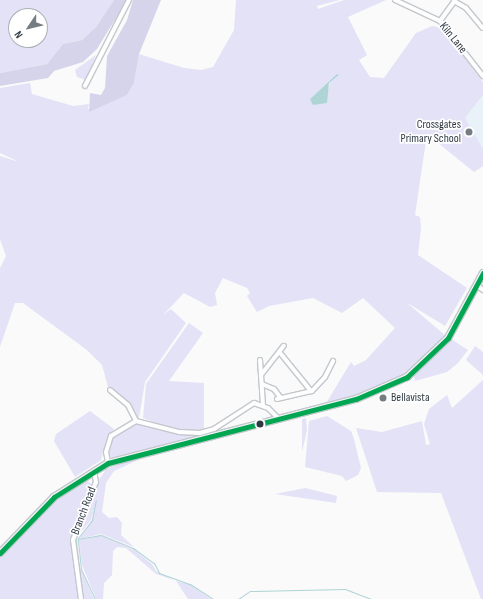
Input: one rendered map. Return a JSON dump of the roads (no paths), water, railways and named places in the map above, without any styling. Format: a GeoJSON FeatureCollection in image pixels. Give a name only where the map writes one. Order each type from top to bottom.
{"type":"FeatureCollection","features":[{"type":"Feature","properties":{"kind":"main road"},"geometry":{"type":"LineString","coordinates":[[0,552],[54,497],[94,470],[108,463],[356,399],[407,377],[448,338],[483,273]]}},
{"type":"Feature","properties":{"kind":"street"},"geometry":{"type":"LineString","coordinates":[[85,86],[129,0]]}},
{"type":"Feature","properties":{"kind":"street","name":"Kiln Lane"},"geometry":{"type":"LineString","coordinates":[[394,0],[440,21],[483,76]]}},
{"type":"Feature","properties":{"kind":"street"},"geometry":{"type":"LineString","coordinates":[[440,21],[455,1],[466,8],[483,28]]}},
{"type":"Feature","properties":{"kind":"street"},"geometry":{"type":"LineString","coordinates":[[477,285],[483,290]]}},
{"type":"Feature","properties":{"kind":"street"},"geometry":{"type":"LineString","coordinates":[[262,375],[281,354],[284,346]]}},
{"type":"Feature","properties":{"kind":"street"},"geometry":{"type":"LineString","coordinates":[[281,354],[311,391]]}},
{"type":"Feature","properties":{"kind":"street"},"geometry":{"type":"LineString","coordinates":[[260,360],[263,405]]}},
{"type":"Feature","properties":{"kind":"street"},"geometry":{"type":"LineString","coordinates":[[262,384],[274,389],[279,398],[311,391],[325,377],[333,361]]}},
{"type":"Feature","properties":{"kind":"street"},"geometry":{"type":"LineString","coordinates":[[110,390],[128,405],[136,421]]}},
{"type":"Feature","properties":{"kind":"street"},"geometry":{"type":"LineString","coordinates":[[108,463],[106,452],[111,436],[136,421],[196,434],[214,429],[249,405],[263,405],[279,419]]}},
{"type":"Feature","properties":{"kind":"street","name":"Branch Road"},"geometry":{"type":"LineString","coordinates":[[81,599],[73,540],[96,482],[94,470]]}},
{"type":"Feature","properties":{"kind":"waterway"},"geometry":{"type":"LineString","coordinates":[[78,538],[92,520],[96,500]]}},
{"type":"Feature","properties":{"kind":"waterway"},"geometry":{"type":"LineString","coordinates":[[95,599],[81,569],[78,539],[101,535],[133,548],[154,563],[159,573],[190,584],[213,599]]}},
{"type":"Feature","properties":{"kind":"waterway"},"geometry":{"type":"LineString","coordinates":[[238,599],[250,591],[345,589],[371,599]]}},
{"type":"Feature","properties":{"kind":"place","name":"Crossgates Primary School"},"geometry":{"type":"Point","coordinates":[469,132]}},
{"type":"Feature","properties":{"kind":"place","name":"Bellavista"},"geometry":{"type":"Point","coordinates":[383,398]}}]}
